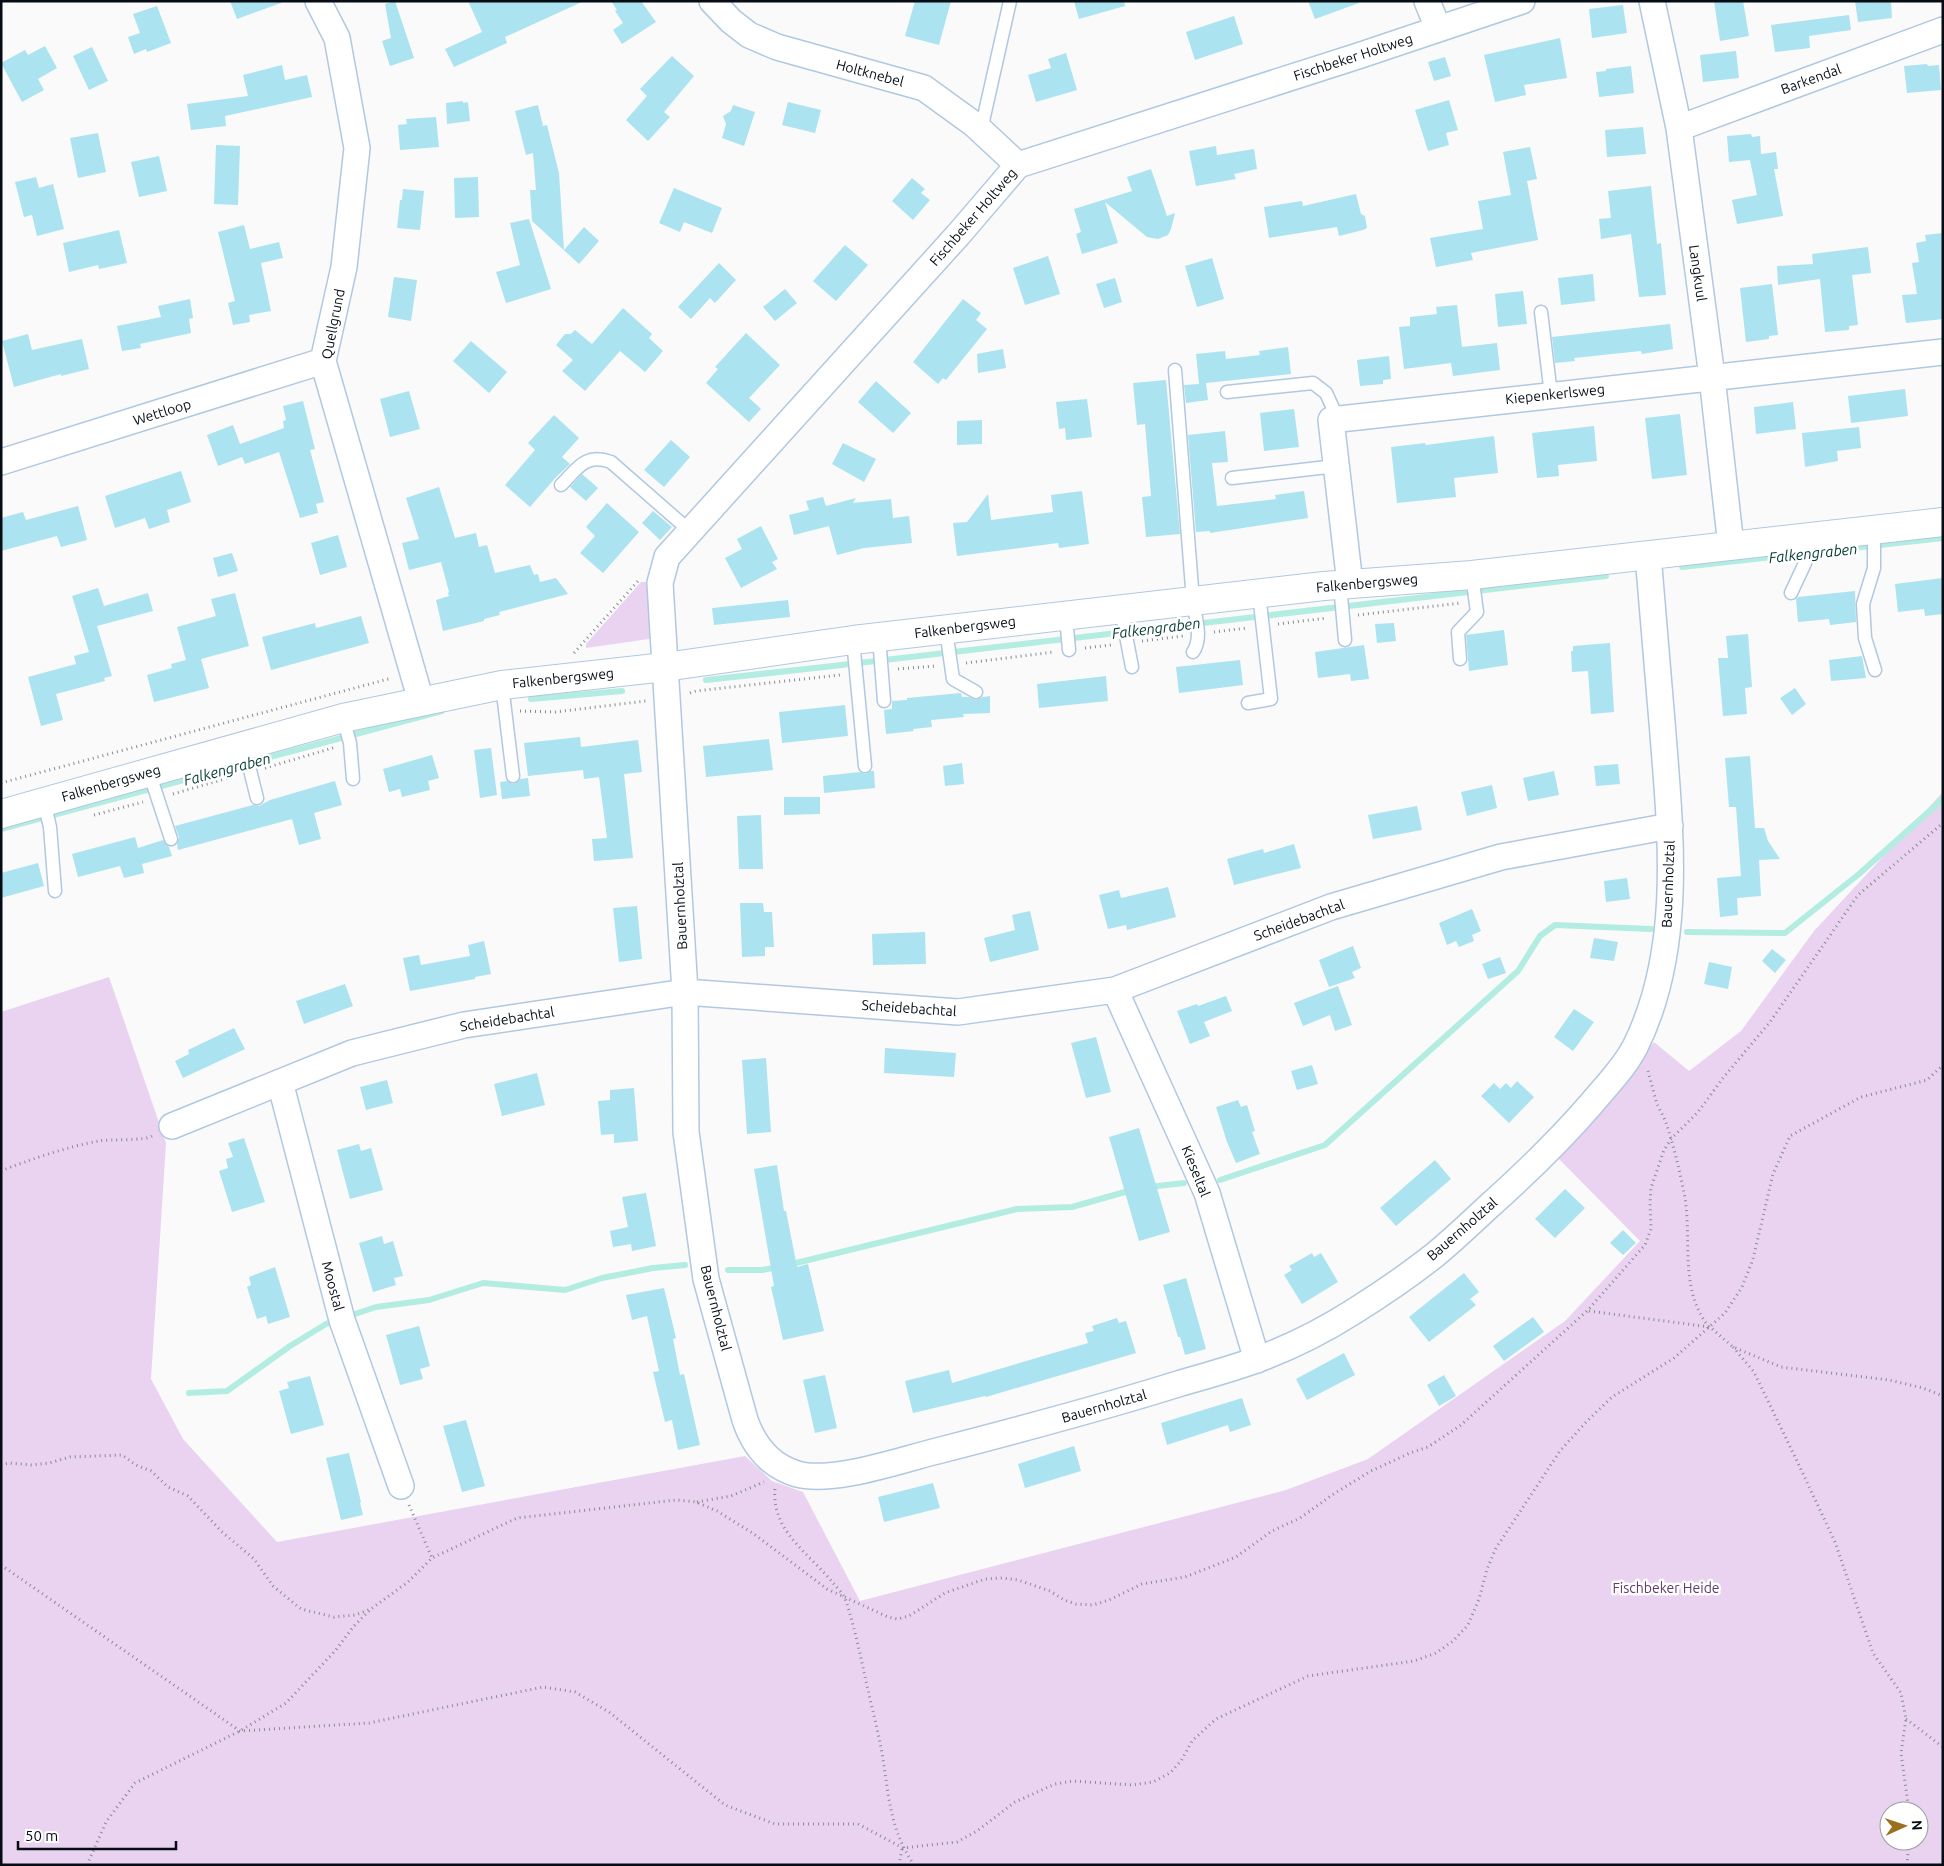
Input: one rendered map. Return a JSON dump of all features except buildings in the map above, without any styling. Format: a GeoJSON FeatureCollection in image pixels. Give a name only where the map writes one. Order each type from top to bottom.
{"type":"FeatureCollection","features":[{"type":"Feature","properties":{"kind":"street","name":"Quellgrund"},"geometry":{"type":"LineString","coordinates":[[318,1],[337,38],[358,148],[344,267],[323,361],[421,700]]}},
{"type":"Feature","properties":{"kind":"street","name":"Holtknebel"},"geometry":{"type":"LineString","coordinates":[[712,1],[719,10],[749,35],[777,47],[803,56],[924,88],[981,130],[1018,165]]}},
{"type":"Feature","properties":{"kind":"street"},"geometry":{"type":"LineString","coordinates":[[1427,1],[1438,28]]}},
{"type":"Feature","properties":{"kind":"street","name":"Fischbeker Holtweg"},"geometry":{"type":"LineString","coordinates":[[665,667],[660,583],[666,557],[951,243],[1018,165],[1358,56],[1522,1]]}},
{"type":"Feature","properties":{"kind":"street","name":"Langkuul"},"geometry":{"type":"LineString","coordinates":[[1652,1],[1679,128],[1712,377],[1731,546]]}},
{"type":"Feature","properties":{"kind":"street","name":"Barkendal"},"geometry":{"type":"LineString","coordinates":[[1679,128],[1943,30]]}},
{"type":"Feature","properties":{"kind":"street","name":"Kiepenkerlsweg"},"geometry":{"type":"LineString","coordinates":[[1338,419],[1943,352]]}},
{"type":"Feature","properties":{"kind":"street","name":"Wettloop"},"geometry":{"type":"LineString","coordinates":[[1,462],[323,361]]}},
{"type":"Feature","properties":{"kind":"street"},"geometry":{"type":"LineString","coordinates":[[1338,419],[1331,420],[1344,589]]}},
{"type":"Feature","properties":{"kind":"street","name":"Falkenbergsweg"},"geometry":{"type":"LineString","coordinates":[[1,814],[46,811],[346,729],[421,700],[502,685],[665,667],[867,654],[948,645],[1068,636],[1125,624],[1260,609],[1344,589],[1473,586],[1648,555],[1731,546],[1803,548],[1874,540],[1943,522]]}},
{"type":"Feature","properties":{"kind":"street","name":"Bauernholztal"},"geometry":{"type":"LineString","coordinates":[[665,667],[685,992],[686,1132],[706,1278],[750,1435],[779,1473],[816,1476],[857,1471],[1038,1425],[1257,1360],[1293,1345],[1352,1313],[1434,1256],[1532,1168],[1579,1119],[1618,1072],[1633,1050],[1649,1015],[1659,976],[1667,925],[1671,875],[1670,826],[1648,555]]}},
{"type":"Feature","properties":{"kind":"street","name":"Scheidebachtal"},"geometry":{"type":"LineString","coordinates":[[172,1126],[352,1053],[464,1025],[685,992],[958,1012],[1115,990],[1331,907],[1501,857],[1670,826]]}},
{"type":"Feature","properties":{"kind":"street","name":"Kieseltal"},"geometry":{"type":"LineString","coordinates":[[1115,990],[1207,1194],[1257,1360]]}},
{"type":"Feature","properties":{"kind":"street","name":"Moostal"},"geometry":{"type":"LineString","coordinates":[[280,1082],[342,1320],[400,1486]]}},
{"type":"Feature","properties":{"kind":"lane"},"geometry":{"type":"LineString","coordinates":[[981,130],[1010,1]]}},
{"type":"Feature","properties":{"kind":"lane"},"geometry":{"type":"LineString","coordinates":[[1541,312],[1551,395]]}},
{"type":"Feature","properties":{"kind":"lane"},"geometry":{"type":"LineString","coordinates":[[1174,370],[1198,645],[1194,652]]}},
{"type":"Feature","properties":{"kind":"lane"},"geometry":{"type":"LineString","coordinates":[[1227,392],[1313,383],[1326,393],[1338,419]]}},
{"type":"Feature","properties":{"kind":"lane"},"geometry":{"type":"LineString","coordinates":[[561,485],[582,464],[590,460],[599,458],[611,462],[690,531]]}},
{"type":"Feature","properties":{"kind":"lane"},"geometry":{"type":"LineString","coordinates":[[1232,478],[1336,466]]}},
{"type":"Feature","properties":{"kind":"lane"},"geometry":{"type":"LineString","coordinates":[[1874,540],[1874,568],[1863,604],[1864,638],[1875,670]]}},
{"type":"Feature","properties":{"kind":"lane"},"geometry":{"type":"LineString","coordinates":[[1791,593],[1805,563],[1803,548]]}},
{"type":"Feature","properties":{"kind":"lane"},"geometry":{"type":"LineString","coordinates":[[1460,660],[1458,632],[1477,612],[1477,601],[1473,586]]}},
{"type":"Feature","properties":{"kind":"lane"},"geometry":{"type":"LineString","coordinates":[[1344,589],[1342,613],[1346,640]]}},
{"type":"Feature","properties":{"kind":"lane"},"geometry":{"type":"LineString","coordinates":[[1248,703],[1271,699],[1264,626],[1260,609]]}},
{"type":"Feature","properties":{"kind":"lane"},"geometry":{"type":"LineString","coordinates":[[1125,624],[1132,667]]}},
{"type":"Feature","properties":{"kind":"lane"},"geometry":{"type":"LineString","coordinates":[[948,645],[953,679],[976,692]]}},
{"type":"Feature","properties":{"kind":"lane"},"geometry":{"type":"LineString","coordinates":[[867,654],[884,701]]}},
{"type":"Feature","properties":{"kind":"lane"},"geometry":{"type":"LineString","coordinates":[[865,766],[867,654]]}},
{"type":"Feature","properties":{"kind":"lane"},"geometry":{"type":"LineString","coordinates":[[502,685],[513,776]]}},
{"type":"Feature","properties":{"kind":"lane"},"geometry":{"type":"LineString","coordinates":[[346,729],[353,779]]}},
{"type":"Feature","properties":{"kind":"lane"},"geometry":{"type":"LineString","coordinates":[[247,756],[257,798]]}},
{"type":"Feature","properties":{"kind":"lane"},"geometry":{"type":"LineString","coordinates":[[152,783],[170,839]]}},
{"type":"Feature","properties":{"kind":"lane"},"geometry":{"type":"LineString","coordinates":[[46,811],[55,891]]}},
{"type":"Feature","properties":{"kind":"path"},"geometry":{"type":"LineString","coordinates":[[561,678],[574,653],[653,564],[666,557]]}},
{"type":"Feature","properties":{"kind":"path"},"geometry":{"type":"LineString","coordinates":[[696,1502],[739,1525],[827,1590],[879,1614],[898,1619],[909,1616],[945,1593],[985,1580],[1002,1578],[1018,1580],[1050,1591],[1064,1600],[1076,1604],[1093,1605],[1109,1600],[1142,1584],[1185,1577],[1236,1557],[1272,1531],[1300,1518],[1335,1493],[1371,1471],[1428,1447],[1461,1424],[1588,1310],[1645,1245],[1649,1236],[1651,1188],[1664,1150],[1671,1139],[1698,1112],[1723,1078],[1770,1022],[1858,895],[1943,823]]}},
{"type":"Feature","properties":{"kind":"path"},"geometry":{"type":"LineString","coordinates":[[1633,1050],[1647,1069],[1658,1104],[1668,1127],[1684,1190],[1688,1262],[1693,1296],[1701,1316],[1710,1328],[1733,1347],[1754,1372],[1835,1542],[1873,1652],[1900,1693],[1906,1719],[1901,1754],[1908,1801]]}},
{"type":"Feature","properties":{"kind":"path"},"geometry":{"type":"LineString","coordinates":[[1,1565],[240,1730],[369,1723],[543,1688],[575,1692],[608,1712],[725,1805],[775,1824],[858,1824],[903,1848],[957,1842],[977,1831],[1015,1802],[1055,1784],[1073,1781],[1132,1785],[1153,1782],[1170,1773],[1181,1761],[1192,1741],[1216,1718],[1308,1676],[1414,1662],[1436,1653],[1453,1641],[1468,1625],[1496,1548],[1560,1451],[1612,1397],[1674,1358],[1725,1313],[1742,1287],[1753,1259],[1773,1174],[1790,1136],[1861,1097],[1927,1080],[1939,1071],[1943,1065]]}},
{"type":"Feature","properties":{"kind":"path"},"geometry":{"type":"LineString","coordinates":[[1,1171],[79,1145],[100,1141],[135,1138],[147,1139],[159,1131],[172,1126]]}},
{"type":"Feature","properties":{"kind":"path"},"geometry":{"type":"LineString","coordinates":[[1588,1310],[1710,1328]]}},
{"type":"Feature","properties":{"kind":"path"},"geometry":{"type":"LineString","coordinates":[[1733,1347],[1781,1367],[1890,1380],[1923,1388],[1943,1396]]}},
{"type":"Feature","properties":{"kind":"path"},"geometry":{"type":"LineString","coordinates":[[1,1466],[9,1463],[32,1465],[49,1463],[70,1457],[122,1455],[136,1465],[151,1471],[168,1487],[188,1496],[221,1530],[254,1559],[273,1586],[301,1609],[334,1617],[355,1615],[371,1609]]}},
{"type":"Feature","properties":{"kind":"path"},"geometry":{"type":"LineString","coordinates":[[87,1865],[106,1822],[135,1783],[240,1730],[286,1703],[335,1652],[354,1626],[371,1609],[408,1582],[432,1558],[517,1518],[652,1502],[676,1500],[696,1502],[731,1496],[768,1480],[779,1473]]}},
{"type":"Feature","properties":{"kind":"path"},"geometry":{"type":"LineString","coordinates":[[779,1473],[774,1498],[776,1511],[782,1525],[791,1538],[827,1575],[845,1599],[860,1651],[882,1752],[891,1815],[903,1848],[914,1865]]}},
{"type":"Feature","properties":{"kind":"path"},"geometry":{"type":"LineString","coordinates":[[400,1486],[432,1558]]}},
{"type":"Feature","properties":{"kind":"path"},"geometry":{"type":"LineString","coordinates":[[1906,1719],[1943,1747]]}},
{"type":"Feature","properties":{"kind":"path"},"geometry":{"type":"LineString","coordinates":[[899,1865],[903,1848]]}},
{"type":"Feature","properties":{"kind":"path"},"geometry":{"type":"LineString","coordinates":[[1907,1865],[1908,1851]]}},
{"type":"Feature","properties":{"kind":"green space"},"geometry":{"type":"Polygon","coordinates":[[[641,582],[651,582],[653,634],[649,639],[586,648],[586,644],[641,582]]]}},
{"type":"Feature","properties":{"kind":"green space","name":"Fischbeker Heide"},"geometry":{"type":"Polygon","coordinates":[[[1943,792],[1943,1865],[1,1865],[1,1012],[109,977],[166,1143],[151,1379],[183,1439],[277,1542],[745,1456],[772,1481],[803,1492],[860,1601],[1286,1490],[1368,1459],[1565,1321],[1640,1241],[1557,1157],[1654,1042],[1689,1071],[1741,1031],[1814,931],[1943,792]]]}},
{"type":"Feature","properties":{"kind":"waterway","name":"Falkengraben"},"geometry":{"type":"LineString","coordinates":[[1682,567],[1943,538]]}},
{"type":"Feature","properties":{"kind":"waterway","name":"Falkengraben"},"geometry":{"type":"LineString","coordinates":[[706,680],[1606,576]]}},
{"type":"Feature","properties":{"kind":"waterway","name":"Falkengraben"},"geometry":{"type":"LineString","coordinates":[[531,699],[622,691]]}},
{"type":"Feature","properties":{"kind":"waterway","name":"Falkengraben"},"geometry":{"type":"LineString","coordinates":[[1,829],[442,711]]}},
{"type":"Feature","properties":{"kind":"waterway"},"geometry":{"type":"LineString","coordinates":[[1687,932],[1785,933],[1859,874],[1943,799]]}},
{"type":"Feature","properties":{"kind":"waterway"},"geometry":{"type":"LineString","coordinates":[[1220,1180],[1325,1145],[1518,971],[1540,936],[1555,925],[1651,929]]}},
{"type":"Feature","properties":{"kind":"waterway"},"geometry":{"type":"LineString","coordinates":[[1149,1187],[1184,1183]]}},
{"type":"Feature","properties":{"kind":"waterway"},"geometry":{"type":"LineString","coordinates":[[788,1265],[1017,1209],[1072,1207],[1132,1190]]}},
{"type":"Feature","properties":{"kind":"waterway"},"geometry":{"type":"LineString","coordinates":[[346,1317],[376,1307],[429,1300],[483,1283],[565,1290],[602,1278],[653,1268],[685,1265]]}},
{"type":"Feature","properties":{"kind":"waterway"},"geometry":{"type":"LineString","coordinates":[[728,1270],[762,1270],[779,1267]]}},
{"type":"Feature","properties":{"kind":"waterway"},"geometry":{"type":"LineString","coordinates":[[189,1393],[227,1391],[290,1346],[326,1324],[337,1320]]}}]}
